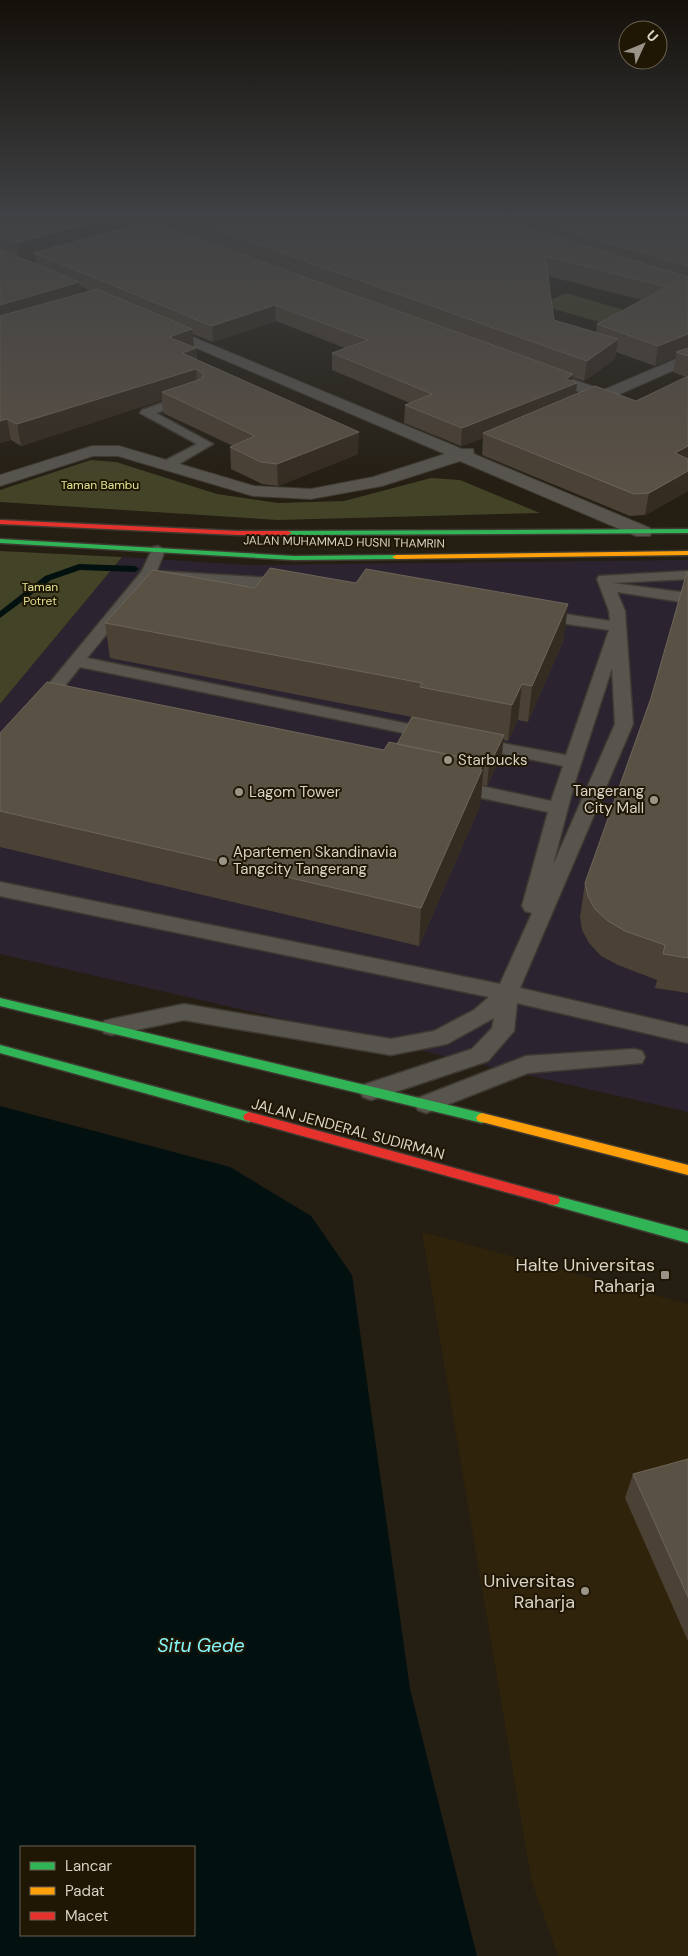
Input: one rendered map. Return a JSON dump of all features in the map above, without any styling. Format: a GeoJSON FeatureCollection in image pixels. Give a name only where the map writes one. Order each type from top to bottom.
{"type":"FeatureCollection","features":[{"type":"Feature","properties":{"kind":"main road","name":"JALAN MUHAMMAD HUSNI THAMRIN"},"geometry":{"type":"LineString","coordinates":[[0,522],[238,533],[688,531]]}},
{"type":"Feature","properties":{"kind":"main road"},"geometry":{"type":"LineString","coordinates":[[235,555],[243,541],[238,533]]}},
{"type":"Feature","properties":{"kind":"main road"},"geometry":{"type":"LineString","coordinates":[[261,556],[255,551],[251,541],[266,533]]}},
{"type":"Feature","properties":{"kind":"main road","name":"JALAN MUHAMMAD HUSNI THAMRIN"},"geometry":{"type":"LineString","coordinates":[[0,541],[261,556],[599,556],[688,553]]}},
{"type":"Feature","properties":{"kind":"main road"},"geometry":{"type":"LineString","coordinates":[[0,546],[64,544]]}},
{"type":"Feature","properties":{"kind":"main road"},"geometry":{"type":"LineString","coordinates":[[0,1002],[112,1027],[688,1170]]}},
{"type":"Feature","properties":{"kind":"main road","name":"JALAN JENDERAL SUDIRMAN"},"geometry":{"type":"LineString","coordinates":[[0,1049],[688,1237]]}},
{"type":"Feature","properties":{"kind":"street"},"geometry":{"type":"LineString","coordinates":[[144,320],[643,532]]}},
{"type":"Feature","properties":{"kind":"street"},"geometry":{"type":"LineString","coordinates":[[586,404],[688,358]]}},
{"type":"Feature","properties":{"kind":"street"},"geometry":{"type":"LineString","coordinates":[[530,369],[604,396]]}},
{"type":"Feature","properties":{"kind":"street"},"geometry":{"type":"LineString","coordinates":[[0,481],[92,451],[119,451],[253,491],[311,494],[376,482],[486,445]]}},
{"type":"Feature","properties":{"kind":"lane"},"geometry":{"type":"LineString","coordinates":[[168,465],[207,444],[146,414],[198,395]]}},
{"type":"Feature","properties":{"kind":"lane"},"geometry":{"type":"LineString","coordinates":[[32,716],[146,575],[158,550]]}},
{"type":"Feature","properties":{"kind":"lane"},"geometry":{"type":"LineString","coordinates":[[112,1027],[184,1012],[391,1047],[439,1038],[482,1016],[507,993],[624,724],[617,611],[605,582],[599,556]]}},
{"type":"Feature","properties":{"kind":"lane"},"geometry":{"type":"LineString","coordinates":[[146,575],[300,585]]}},
{"type":"Feature","properties":{"kind":"lane"},"geometry":{"type":"LineString","coordinates":[[605,582],[688,575]]}},
{"type":"Feature","properties":{"kind":"lane"},"geometry":{"type":"LineString","coordinates":[[605,582],[688,598]]}},
{"type":"Feature","properties":{"kind":"lane"},"geometry":{"type":"LineString","coordinates":[[522,612],[618,627]]}},
{"type":"Feature","properties":{"kind":"lane"},"geometry":{"type":"LineString","coordinates":[[371,1091],[480,1055],[503,1031],[507,993],[572,762],[618,627]]}},
{"type":"Feature","properties":{"kind":"lane"},"geometry":{"type":"LineString","coordinates":[[76,661],[572,762]]}},
{"type":"Feature","properties":{"kind":"lane"},"geometry":{"type":"LineString","coordinates":[[44,700],[64,704]]}},
{"type":"Feature","properties":{"kind":"lane"},"geometry":{"type":"LineString","coordinates":[[432,781],[559,808]]}},
{"type":"Feature","properties":{"kind":"lane"},"geometry":{"type":"LineString","coordinates":[[0,889],[507,993],[688,1035]]}},
{"type":"Feature","properties":{"kind":"lane"},"geometry":{"type":"LineString","coordinates":[[426,1104],[526,1065],[634,1057]]}},
{"type":"Feature","properties":{"kind":"shaded area"},"geometry":{"type":"Polygon","coordinates":[[[122,557],[248,565],[688,560],[688,1112],[0,954],[0,704],[122,557]]]}},
{"type":"Feature","properties":{"kind":"shaded area","name":"Universitas Raharja"},"geometry":{"type":"Polygon","coordinates":[[[422,1232],[688,1304],[688,1956],[558,1956],[531,1879],[422,1232]]]}},
{"type":"Feature","properties":{"kind":"green space"},"geometry":{"type":"Polygon","coordinates":[[[604,304],[641,315],[617,327],[540,305],[604,304]]]}},
{"type":"Feature","properties":{"kind":"green space","name":"Taman Bambu"},"geometry":{"type":"Polygon","coordinates":[[[91,460],[116,462],[217,494],[278,503],[344,501],[431,478],[460,480],[540,513],[278,520],[0,502],[0,490],[91,460]]]}},
{"type":"Feature","properties":{"kind":"green space","name":"Taman Potret"},"geometry":{"type":"Polygon","coordinates":[[[0,551],[122,557],[0,704],[0,551]]]}},
{"type":"Feature","properties":{"kind":"water","name":"Situ Gede"},"geometry":{"type":"Polygon","coordinates":[[[0,1106],[230,1167],[311,1216],[352,1275],[410,1689],[477,1956],[0,1956],[0,1106]]]}},
{"type":"Feature","properties":{"kind":"building"},"geometry":{"type":"Polygon","coordinates":[[[42,304],[133,304],[192,329],[169,337],[196,348],[182,353],[359,432],[277,464],[261,462],[230,447],[255,436],[162,392],[201,379],[204,374],[196,369],[17,424],[7,419],[0,421],[0,316],[42,304]]]}},
{"type":"Feature","properties":{"kind":"building"},"geometry":{"type":"Polygon","coordinates":[[[159,304],[380,304],[573,374],[566,379],[577,383],[462,428],[405,405],[432,394],[332,353],[368,340],[275,305],[212,326],[159,304]]]}},
{"type":"Feature","properties":{"kind":"building"},"geometry":{"type":"Polygon","coordinates":[[[427,304],[552,304],[554,320],[618,339],[587,361],[427,304]]]}},
{"type":"Feature","properties":{"kind":"building"},"geometry":{"type":"Polygon","coordinates":[[[634,304],[688,304],[688,334],[658,346],[597,324],[634,304]]]}},
{"type":"Feature","properties":{"kind":"building"},"geometry":{"type":"Polygon","coordinates":[[[688,348],[688,356],[676,352],[688,348]]]}},
{"type":"Feature","properties":{"kind":"building"},"geometry":{"type":"Polygon","coordinates":[[[688,376],[688,446],[675,453],[688,459],[688,471],[649,493],[634,494],[483,433],[595,386],[636,401],[688,376]]]}},
{"type":"Feature","properties":{"kind":"building"},"geometry":{"type":"Polygon","coordinates":[[[270,568],[356,583],[366,569],[568,604],[532,686],[522,684],[512,705],[420,687],[422,683],[105,623],[153,570],[255,588],[270,568]]]}},
{"type":"Feature","properties":{"kind":"building","name":"Tangerang City Mall"},"geometry":{"type":"Polygon","coordinates":[[[687,572],[688,958],[663,954],[665,945],[625,931],[608,921],[595,909],[588,896],[585,883],[651,698],[687,572]]]}},
{"type":"Feature","properties":{"kind":"building"},"geometry":{"type":"Polygon","coordinates":[[[47,682],[384,750],[389,742],[484,762],[421,908],[0,811],[0,733],[47,682]]]}},
{"type":"Feature","properties":{"kind":"building"},"geometry":{"type":"Polygon","coordinates":[[[412,717],[504,735],[489,766],[484,765],[484,762],[397,744],[412,717]]]}},
{"type":"Feature","properties":{"kind":"building"},"geometry":{"type":"Polygon","coordinates":[[[688,1459],[688,1597],[633,1474],[688,1459]]]}},
{"type":"Feature","properties":{"kind":"waterway"},"geometry":{"type":"LineString","coordinates":[[0,615],[48,578],[79,567],[135,569]]}},
{"type":"Feature","properties":{"kind":"traffic: fast"},"geometry":{"type":"LineString","coordinates":[[288,533],[688,531]]}},
{"type":"Feature","properties":{"kind":"traffic: fast"},"geometry":{"type":"LineString","coordinates":[[0,541],[294,558],[396,557]]}},
{"type":"Feature","properties":{"kind":"traffic: fast"},"geometry":{"type":"LineString","coordinates":[[0,1002],[482,1118]]}},
{"type":"Feature","properties":{"kind":"traffic: fast"},"geometry":{"type":"LineString","coordinates":[[0,1049],[249,1117]]}},
{"type":"Feature","properties":{"kind":"traffic: fast"},"geometry":{"type":"LineString","coordinates":[[553,1200],[688,1237]]}},
{"type":"Feature","properties":{"kind":"traffic: slow"},"geometry":{"type":"LineString","coordinates":[[396,557],[688,553]]}},
{"type":"Feature","properties":{"kind":"traffic: slow"},"geometry":{"type":"LineString","coordinates":[[482,1118],[688,1170]]}},
{"type":"Feature","properties":{"kind":"traffic: jam"},"geometry":{"type":"LineString","coordinates":[[0,522],[238,533],[288,533]]}},
{"type":"Feature","properties":{"kind":"traffic: jam"},"geometry":{"type":"LineString","coordinates":[[249,1117],[553,1200]]}},
{"type":"Feature","properties":{"kind":"place","name":"Starbucks"},"geometry":{"type":"Point","coordinates":[448,760]}},
{"type":"Feature","properties":{"kind":"place","name":"Lagom Tower"},"geometry":{"type":"Point","coordinates":[239,792]}},
{"type":"Feature","properties":{"kind":"place","name":"Tangerang City Mall"},"geometry":{"type":"Point","coordinates":[654,800]}},
{"type":"Feature","properties":{"kind":"place","name":"Apartemen Skandinavia Tangcity Tangerang"},"geometry":{"type":"Point","coordinates":[223,861]}},
{"type":"Feature","properties":{"kind":"place","name":"Halte Universitas Raharja"},"geometry":{"type":"Point","coordinates":[665,1275]}},
{"type":"Feature","properties":{"kind":"place","name":"Universitas Raharja"},"geometry":{"type":"Point","coordinates":[585,1591]}}]}
